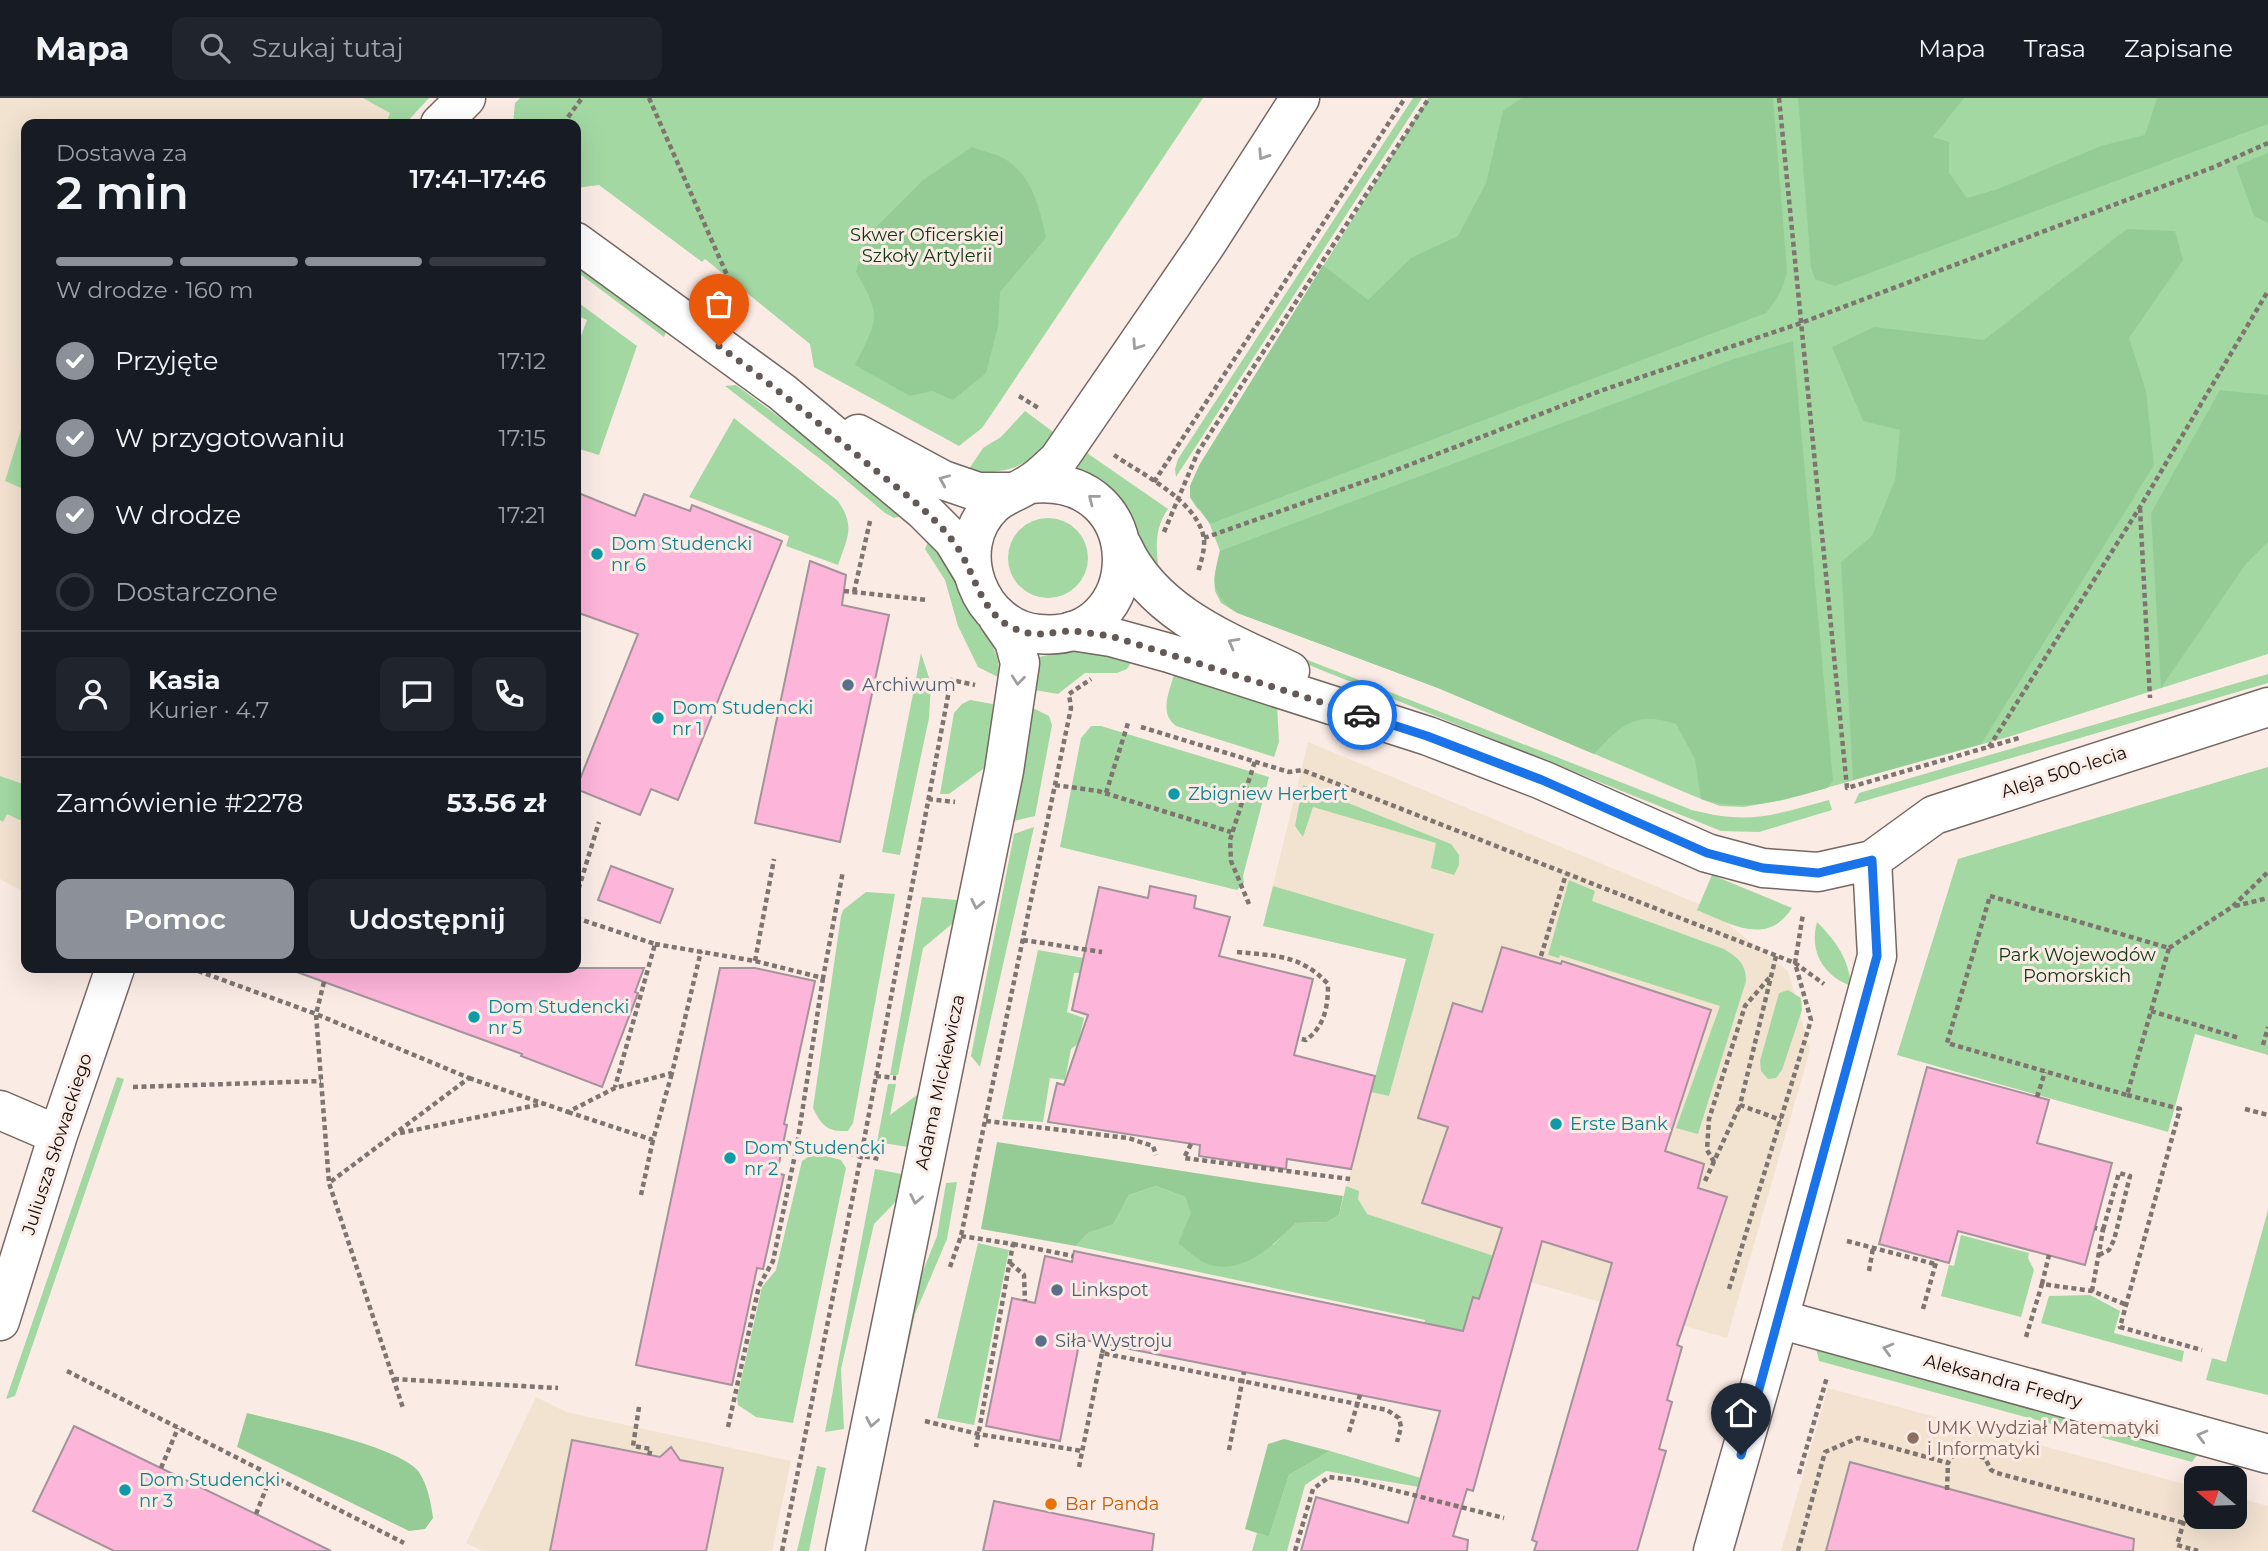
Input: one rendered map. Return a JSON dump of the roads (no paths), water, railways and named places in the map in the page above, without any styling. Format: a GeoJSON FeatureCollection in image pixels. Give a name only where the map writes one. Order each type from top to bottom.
{"type":"FeatureCollection","features":[{"type":"Feature","properties":{"kind":"street"},"geometry":{"type":"LineString","coordinates":[[445,119],[466,98]]}},
{"type":"Feature","properties":{"kind":"street"},"geometry":{"type":"LineString","coordinates":[[973,573],[972,545],[980,523],[992,506],[1058,460],[1205,246],[1300,98]]}},
{"type":"Feature","properties":{"kind":"street"},"geometry":{"type":"LineString","coordinates":[[581,246],[782,392],[924,511],[953,540],[973,573],[987,606],[1012,627],[1031,634],[1051,635],[1072,631],[1095,619],[1112,598],[1123,573],[1123,547]]}},
{"type":"Feature","properties":{"kind":"street"},"geometry":{"type":"LineString","coordinates":[[782,392],[943,480],[978,492],[1049,482],[1073,487],[1092,496],[1108,512],[1117,527],[1123,547],[1143,582],[1183,616],[1248,651],[1427,736]]}},
{"type":"Feature","properties":{"kind":"street","name":"Adama Mickiewicza"},"geometry":{"type":"LineString","coordinates":[[845,1551],[1004,771],[1020,663],[1014,641],[999,618]]}},
{"type":"Feature","properties":{"kind":"street"},"geometry":{"type":"LineString","coordinates":[[1072,631],[1111,636],[1427,736],[1542,780],[1707,853],[1763,868],[1818,873],[1872,860],[1877,956],[1713,1551]]}},
{"type":"Feature","properties":{"kind":"street","name":"Aleja 500-lecia"},"geometry":{"type":"LineString","coordinates":[[1872,860],[1934,816],[2268,707]]}},
{"type":"Feature","properties":{"kind":"street","name":"Juliusza Słowackiego"},"geometry":{"type":"LineString","coordinates":[[0,1321],[58,1135],[114,973]]}},
{"type":"Feature","properties":{"kind":"street"},"geometry":{"type":"LineString","coordinates":[[0,1110],[58,1135]]}},
{"type":"Feature","properties":{"kind":"street","name":"Aleksandra Fredry"},"geometry":{"type":"LineString","coordinates":[[1779,1319],[2268,1454]]}},
{"type":"Feature","properties":{"kind":"place","name":"Dom Studencki nr 6"},"geometry":{"type":"Point","coordinates":[597,554]}},
{"type":"Feature","properties":{"kind":"place","name":"Archiwum"},"geometry":{"type":"Point","coordinates":[848,685]}},
{"type":"Feature","properties":{"kind":"place","name":"Dom Studencki nr 1"},"geometry":{"type":"Point","coordinates":[658,718]}},
{"type":"Feature","properties":{"kind":"place","name":"Zbigniew Herbert"},"geometry":{"type":"Point","coordinates":[1174,794]}},
{"type":"Feature","properties":{"kind":"place","name":"Dom Studencki nr 5"},"geometry":{"type":"Point","coordinates":[474,1017]}},
{"type":"Feature","properties":{"kind":"place","name":"Erste Bank"},"geometry":{"type":"Point","coordinates":[1556,1124]}},
{"type":"Feature","properties":{"kind":"place","name":"Dom Studencki nr 2"},"geometry":{"type":"Point","coordinates":[730,1158]}},
{"type":"Feature","properties":{"kind":"place","name":"Linkspot"},"geometry":{"type":"Point","coordinates":[1057,1290]}},
{"type":"Feature","properties":{"kind":"place","name":"Siła Wystroju"},"geometry":{"type":"Point","coordinates":[1041,1341]}},
{"type":"Feature","properties":{"kind":"place","name":"UMK Wydział Matematyki i Informatyki"},"geometry":{"type":"Point","coordinates":[1913,1438]}},
{"type":"Feature","properties":{"kind":"place","name":"Dom Studencki nr 3"},"geometry":{"type":"Point","coordinates":[125,1490]}},
{"type":"Feature","properties":{"kind":"place","name":"Bar Panda"},"geometry":{"type":"Point","coordinates":[1051,1504]}},
{"type":"Feature","properties":{"kind":"park label","name":"Skwer Oficerskiej Szkoły Artylerii"},"geometry":{"type":"Point","coordinates":[927,245]}},
{"type":"Feature","properties":{"kind":"park label","name":"Park Wojewodów Pomorskich"},"geometry":{"type":"Point","coordinates":[2077,965]}}]}
